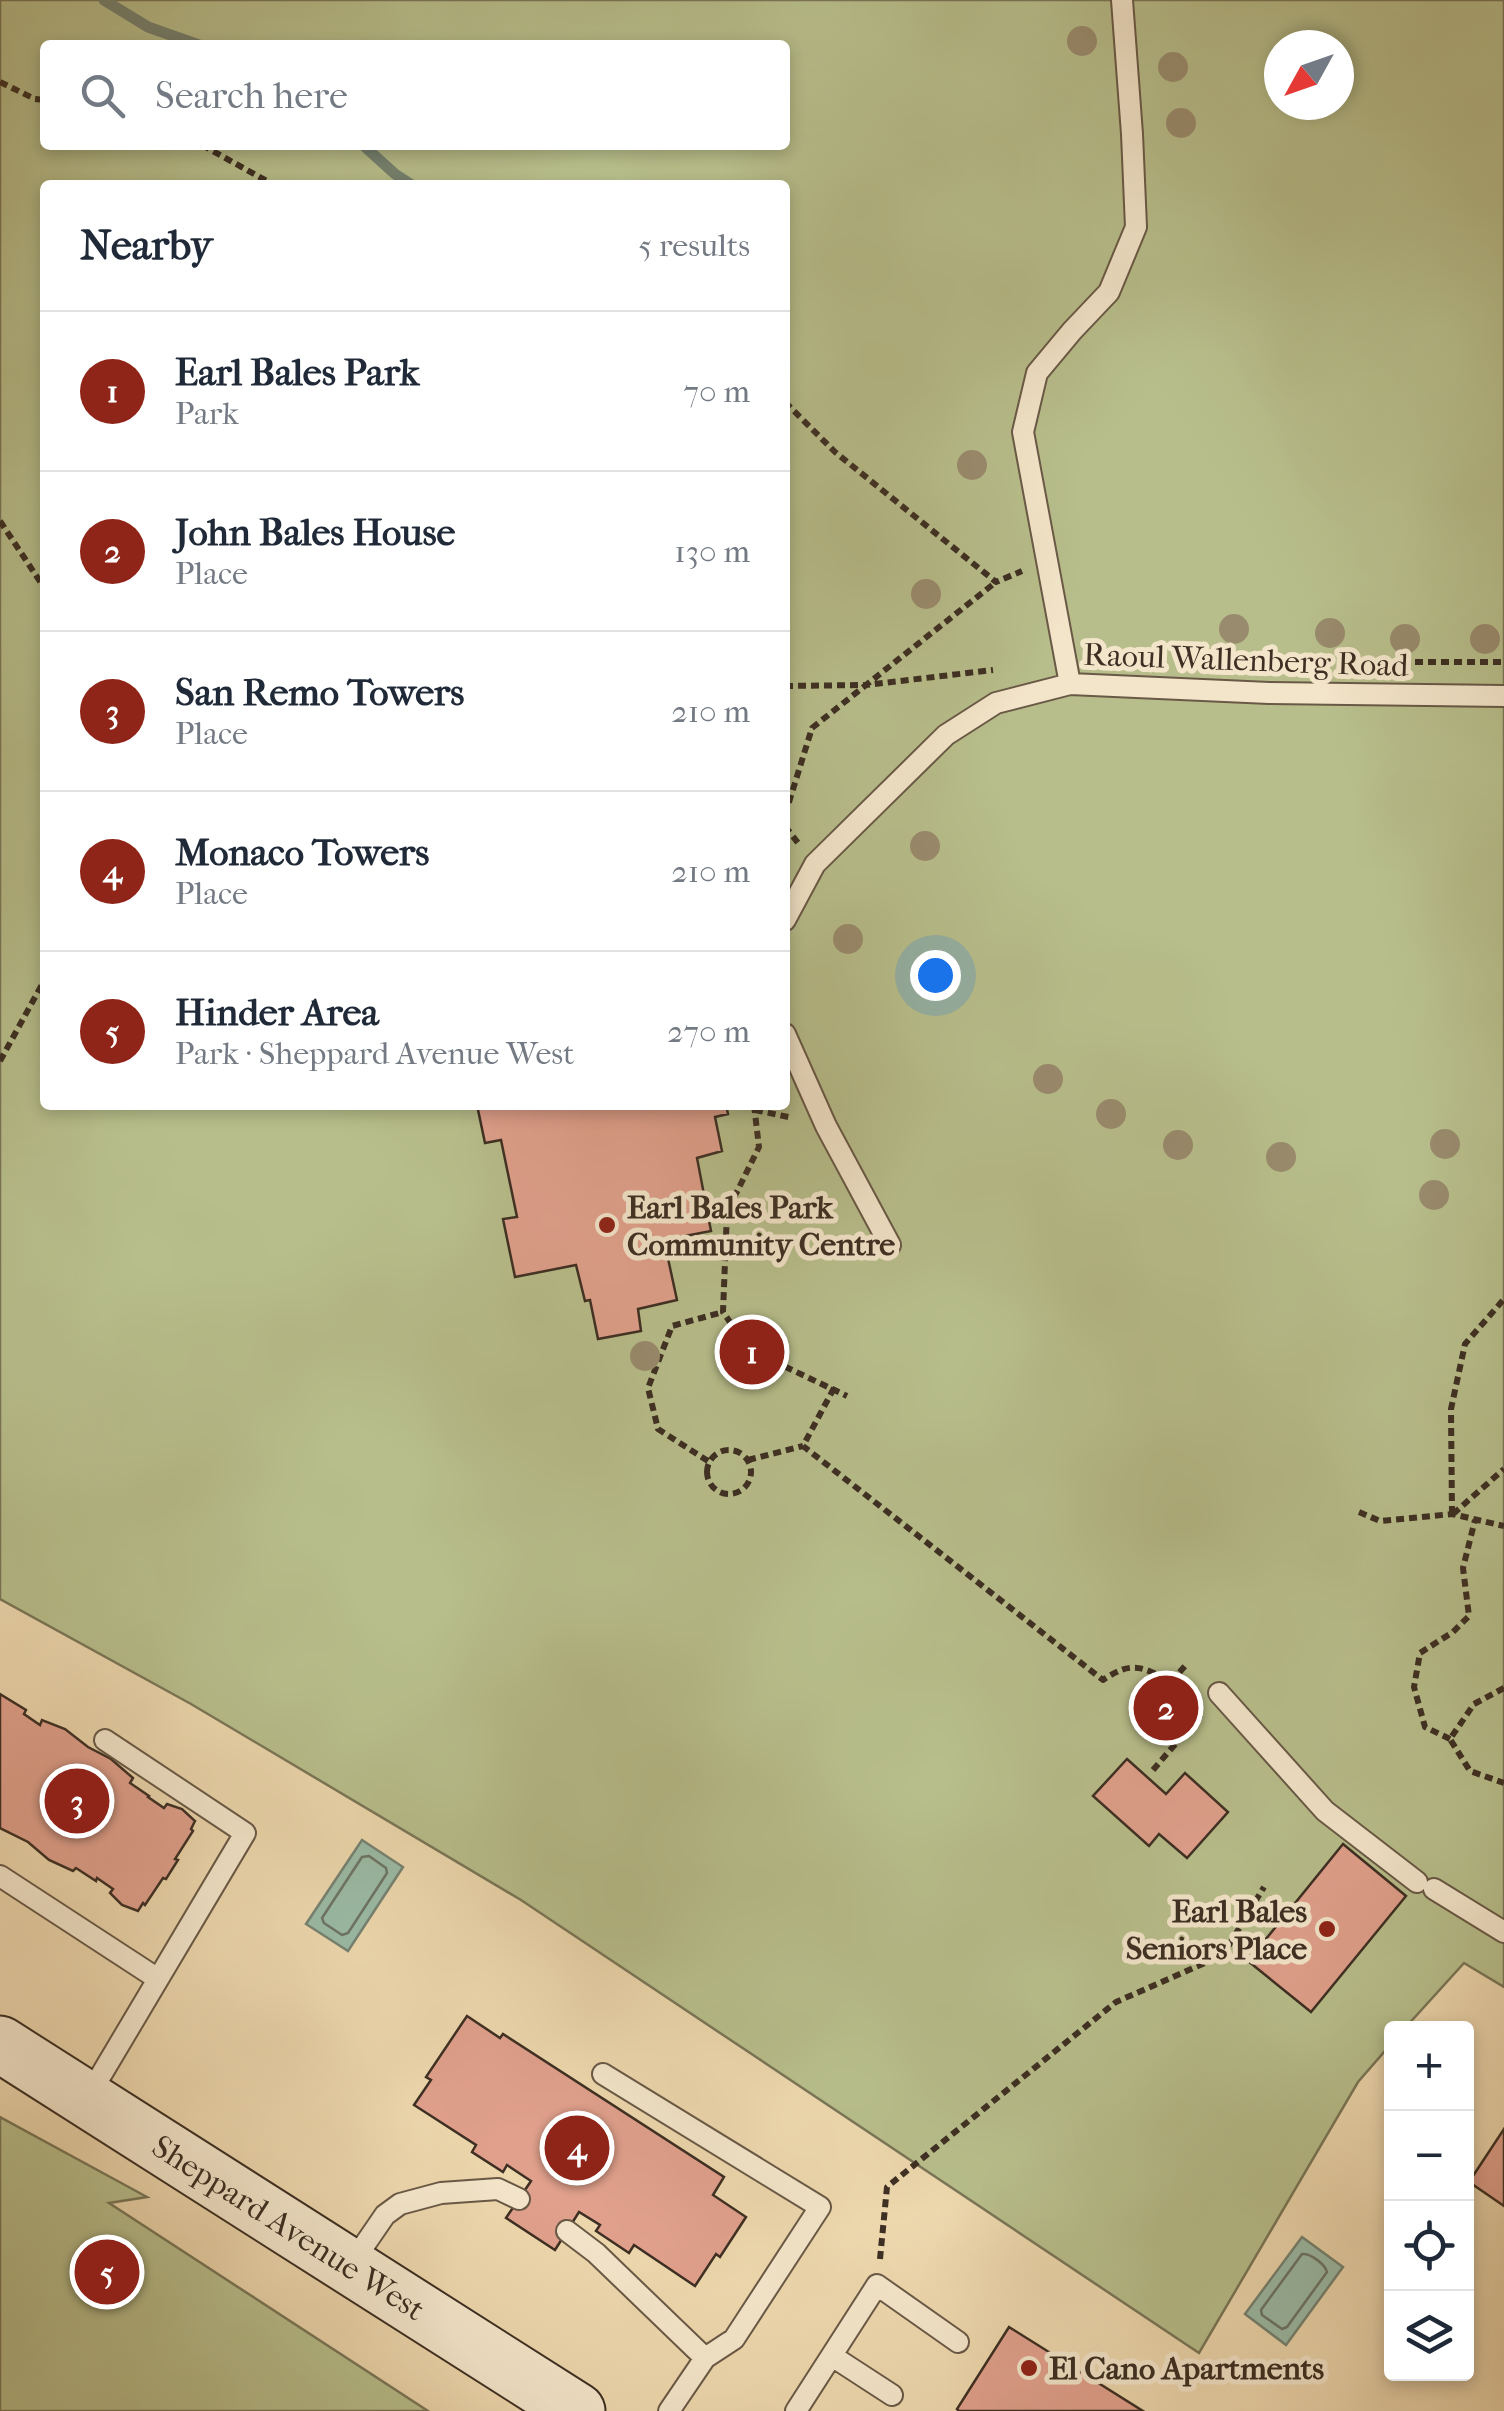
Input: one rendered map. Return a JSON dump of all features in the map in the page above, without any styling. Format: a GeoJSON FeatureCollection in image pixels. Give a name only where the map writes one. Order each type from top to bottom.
{"type":"FeatureCollection","features":[{"type":"Feature","properties":{"kind":"main road","name":"Sheppard Avenue West"},"geometry":{"type":"LineString","coordinates":[[0,2044],[577,2411]]}},
{"type":"Feature","properties":{"kind":"lane"},"geometry":{"type":"LineString","coordinates":[[1070,684],[1023,432],[1037,373],[1109,292],[1136,227],[1122,0]]}},
{"type":"Feature","properties":{"kind":"lane","name":"Raoul Wallenberg Road"},"geometry":{"type":"LineString","coordinates":[[790,911],[815,864],[946,735],[996,703],[1070,684],[1504,696]]}},
{"type":"Feature","properties":{"kind":"lane"},"geometry":{"type":"LineString","coordinates":[[790,1045],[826,1126],[890,1244]]}},
{"type":"Feature","properties":{"kind":"lane"},"geometry":{"type":"LineString","coordinates":[[1218,1693],[1324,1811],[1425,1886],[1504,1932]]}},
{"type":"Feature","properties":{"kind":"lane"},"geometry":{"type":"LineString","coordinates":[[86,2099],[245,1833],[105,1740]]}},
{"type":"Feature","properties":{"kind":"lane"},"geometry":{"type":"LineString","coordinates":[[0,1876],[158,1979]]}},
{"type":"Feature","properties":{"kind":"lane"},"geometry":{"type":"LineString","coordinates":[[603,2074],[820,2207],[734,2339],[705,2358],[669,2411]]}},
{"type":"Feature","properties":{"kind":"lane"},"geometry":{"type":"LineString","coordinates":[[350,2266],[385,2215],[400,2204],[441,2193],[498,2189],[519,2199]]}},
{"type":"Feature","properties":{"kind":"lane"},"geometry":{"type":"LineString","coordinates":[[567,2231],[705,2358]]}},
{"type":"Feature","properties":{"kind":"lane"},"geometry":{"type":"LineString","coordinates":[[796,2411],[877,2286],[958,2342]]}},
{"type":"Feature","properties":{"kind":"lane"},"geometry":{"type":"LineString","coordinates":[[832,2356],[892,2394]]}},
{"type":"Feature","properties":{"kind":"path"},"geometry":{"type":"LineString","coordinates":[[0,82],[40,99]]}},
{"type":"Feature","properties":{"kind":"path"},"geometry":{"type":"LineString","coordinates":[[211,150],[265,180]]}},
{"type":"Feature","properties":{"kind":"path"},"geometry":{"type":"LineString","coordinates":[[790,407],[835,452],[996,582]]}},
{"type":"Feature","properties":{"kind":"path"},"geometry":{"type":"LineString","coordinates":[[0,521],[40,581]]}},
{"type":"Feature","properties":{"kind":"path"},"geometry":{"type":"LineString","coordinates":[[790,686],[866,685],[996,582],[1046,560]]}},
{"type":"Feature","properties":{"kind":"path"},"geometry":{"type":"LineString","coordinates":[[0,1061],[40,987]]}},
{"type":"Feature","properties":{"kind":"path"},"geometry":{"type":"LineString","coordinates":[[754,1110],[758,1146],[728,1212],[722,1312],[741,1338],[769,1359],[846,1396]]}},
{"type":"Feature","properties":{"kind":"path"},"geometry":{"type":"LineString","coordinates":[[1452,1514],[1451,1409],[1465,1344],[1504,1298]]}},
{"type":"Feature","properties":{"kind":"path"},"geometry":{"type":"LineString","coordinates":[[708,1462],[658,1429],[648,1388],[672,1326],[722,1312]]}},
{"type":"Feature","properties":{"kind":"path"},"geometry":{"type":"LineString","coordinates":[[748,1460],[803,1446],[834,1388]]}},
{"type":"Feature","properties":{"kind":"path"},"geometry":{"type":"LineString","coordinates":[[803,1446],[1103,1680],[1120,1668],[1145,1668],[1172,1682],[1185,1666]]}},
{"type":"Feature","properties":{"kind":"path"},"geometry":{"type":"LineString","coordinates":[[735,1450],[748,1460],[751,1476],[744,1489],[730,1495],[715,1490],[706,1477],[708,1462],[720,1451],[735,1450]]}},
{"type":"Feature","properties":{"kind":"path"},"geometry":{"type":"LineString","coordinates":[[1452,1514],[1504,1469]]}},
{"type":"Feature","properties":{"kind":"path"},"geometry":{"type":"LineString","coordinates":[[1360,1512],[1380,1522],[1452,1514],[1504,1526]]}},
{"type":"Feature","properties":{"kind":"path"},"geometry":{"type":"LineString","coordinates":[[1475,1520],[1463,1568],[1470,1616],[1420,1654],[1414,1687],[1425,1727],[1450,1738],[1470,1771],[1504,1784]]}},
{"type":"Feature","properties":{"kind":"path"},"geometry":{"type":"LineString","coordinates":[[1450,1738],[1474,1704],[1504,1688]]}},
{"type":"Feature","properties":{"kind":"path"},"geometry":{"type":"LineString","coordinates":[[1153,1770],[1218,1693]]}},
{"type":"Feature","properties":{"kind":"path"},"geometry":{"type":"LineString","coordinates":[[877,2286],[887,2186],[1116,2002],[1224,1955],[1264,1888]]}},
{"type":"Feature","properties":{"kind":"shaded area"},"geometry":{"type":"Polygon","coordinates":[[[0,0],[1504,0],[1504,1987],[1464,1963],[1411,2021],[1384,2021],[1384,2052],[1358,2082],[1199,2353],[521,1900],[191,1704],[0,1599],[0,0]]]}},
{"type":"Feature","properties":{"kind":"shaded area"},"geometry":{"type":"Polygon","coordinates":[[[0,2117],[147,2197],[109,2203],[428,2411],[0,2411],[0,2117]]]}},
{"type":"Feature","properties":{"kind":"water"},"geometry":{"type":"Polygon","coordinates":[[[362,1840],[403,1867],[348,1951],[306,1924],[362,1840]]]}},
{"type":"Feature","properties":{"kind":"water"},"geometry":{"type":"Polygon","coordinates":[[[1302,2237],[1343,2267],[1286,2345],[1245,2314],[1302,2237]]]}},
{"type":"Feature","properties":{"kind":"building","name":"Earl Bales Park Community Centre"},"geometry":{"type":"Polygon","coordinates":[[[478,1110],[727,1110],[728,1114],[715,1117],[722,1151],[697,1158],[711,1231],[664,1240],[677,1300],[638,1309],[641,1331],[598,1339],[590,1300],[585,1301],[576,1265],[515,1277],[503,1219],[517,1217],[501,1140],[485,1143],[478,1110]]]}},
{"type":"Feature","properties":{"kind":"building"},"geometry":{"type":"Polygon","coordinates":[[[0,1694],[26,1710],[24,1714],[40,1725],[42,1720],[65,1729],[111,1759],[133,1778],[130,1783],[148,1797],[164,1808],[167,1804],[182,1809],[195,1821],[166,1879],[138,1911],[122,1905],[110,1893],[113,1889],[97,1878],[96,1881],[76,1868],[73,1871],[49,1860],[28,1842],[0,1828],[0,1694]]]}},
{"type":"Feature","properties":{"kind":"building"},"geometry":{"type":"Polygon","coordinates":[[[1127,1759],[1166,1794],[1185,1773],[1228,1812],[1187,1858],[1159,1834],[1149,1846],[1093,1796],[1127,1759]]]}},
{"type":"Feature","properties":{"kind":"building","name":"Earl Bales Seniors Place"},"geometry":{"type":"Polygon","coordinates":[[[1343,1844],[1406,1896],[1311,2012],[1248,1961],[1343,1844]]]}},
{"type":"Feature","properties":{"kind":"building"},"geometry":{"type":"Polygon","coordinates":[[[467,2016],[500,2038],[503,2034],[724,2177],[713,2195],[746,2217],[695,2286],[634,2245],[629,2253],[596,2231],[600,2225],[579,2212],[555,2250],[506,2218],[531,2181],[507,2165],[503,2172],[472,2152],[476,2145],[414,2105],[431,2080],[426,2077],[467,2016]]]}},
{"type":"Feature","properties":{"kind":"building"},"geometry":{"type":"Polygon","coordinates":[[[1504,2129],[1504,2206],[1474,2185],[1474,2174],[1504,2129]]]}},
{"type":"Feature","properties":{"kind":"building","name":"El Cano Apartments"},"geometry":{"type":"Polygon","coordinates":[[[1009,2327],[1143,2411],[959,2411],[1009,2327]]]}},
{"type":"Feature","properties":{"kind":"waterway"},"geometry":{"type":"LineString","coordinates":[[104,0],[148,27],[185,40]]}},
{"type":"Feature","properties":{"kind":"waterway"},"geometry":{"type":"LineString","coordinates":[[369,150],[404,180]]}},
{"type":"Feature","properties":{"kind":"place","name":"Earl Bales Park Community Centre"},"geometry":{"type":"Point","coordinates":[607,1225]}},
{"type":"Feature","properties":{"kind":"place","name":"Earl Bales Park"},"geometry":{"type":"Point","coordinates":[752,1352]}},
{"type":"Feature","properties":{"kind":"place","name":"John Bales House"},"geometry":{"type":"Point","coordinates":[1166,1708]}},
{"type":"Feature","properties":{"kind":"place","name":"San Remo Towers"},"geometry":{"type":"Point","coordinates":[77,1801]}},
{"type":"Feature","properties":{"kind":"place","name":"Earl Bales Seniors Place"},"geometry":{"type":"Point","coordinates":[1327,1929]}},
{"type":"Feature","properties":{"kind":"place","name":"Monaco Towers"},"geometry":{"type":"Point","coordinates":[577,2148]}},
{"type":"Feature","properties":{"kind":"place","name":"Hinder Area"},"geometry":{"type":"Point","coordinates":[107,2272]}},
{"type":"Feature","properties":{"kind":"place","name":"El Cano Apartments"},"geometry":{"type":"Point","coordinates":[1029,2368]}}]}
